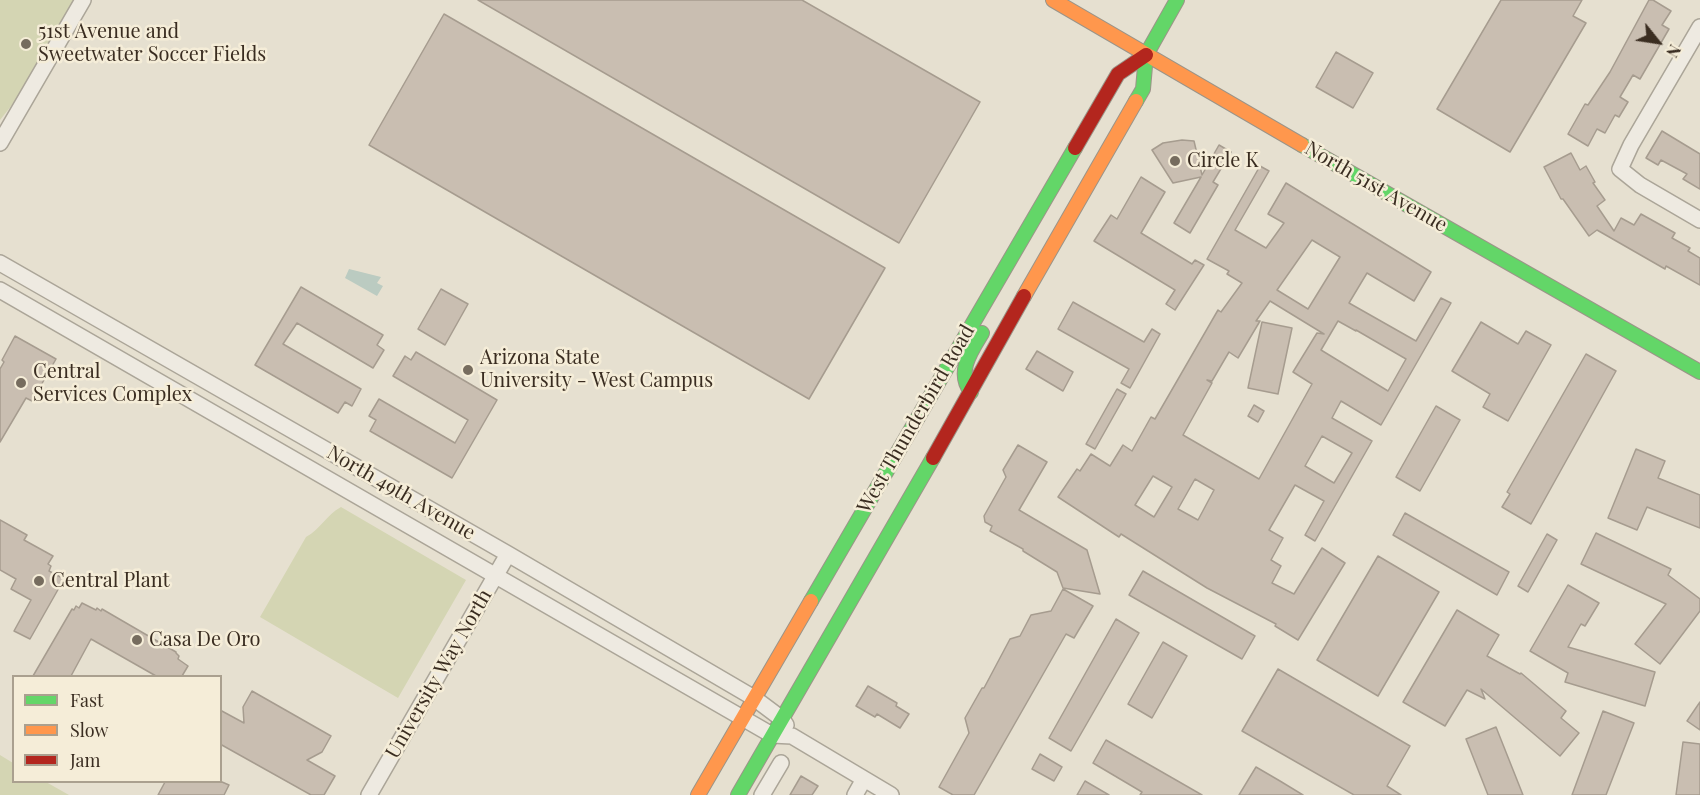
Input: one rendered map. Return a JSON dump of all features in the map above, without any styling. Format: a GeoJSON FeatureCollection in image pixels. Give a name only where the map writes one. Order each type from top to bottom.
{"type":"FeatureCollection","features":[{"type":"Feature","properties":{"kind":"main road","name":"North 51st Avenue"},"geometry":{"type":"LineString","coordinates":[[1053,0],[1700,372]]}},
{"type":"Feature","properties":{"kind":"main road","name":"West Thunderbird Road"},"geometry":{"type":"LineString","coordinates":[[698,795],[754,698],[888,501],[971,392],[1143,89],[1146,55],[1177,0]]}},
{"type":"Feature","properties":{"kind":"main road","name":"West Thunderbird Road"},"geometry":{"type":"LineString","coordinates":[[738,795],[782,719],[988,296],[1118,74],[1146,55]]}},
{"type":"Feature","properties":{"kind":"main road"},"geometry":{"type":"LineString","coordinates":[[971,392],[963,381],[964,369],[972,349],[991,316],[988,296]]}},
{"type":"Feature","properties":{"kind":"street"},"geometry":{"type":"LineString","coordinates":[[0,143],[83,0]]}},
{"type":"Feature","properties":{"kind":"street"},"geometry":{"type":"LineString","coordinates":[[1699,29],[1631,145],[1620,169],[1640,185],[1700,220]]}},
{"type":"Feature","properties":{"kind":"street","name":"North 49th Avenue"},"geometry":{"type":"LineString","coordinates":[[0,262],[754,698],[782,719],[792,736]]}},
{"type":"Feature","properties":{"kind":"street","name":"North 49th Avenue"},"geometry":{"type":"LineString","coordinates":[[0,290],[772,735],[792,736],[891,795]]}},
{"type":"Feature","properties":{"kind":"street","name":"University Way North"},"geometry":{"type":"LineString","coordinates":[[369,795],[508,554]]}},
{"type":"Feature","properties":{"kind":"street"},"geometry":{"type":"LineString","coordinates":[[762,795],[781,763]]}},
{"type":"Feature","properties":{"kind":"street"},"geometry":{"type":"LineString","coordinates":[[855,795],[864,779]]}},
{"type":"Feature","properties":{"kind":"green space","name":"51st Avenue and Sweetwater Soccer Fields"},"geometry":{"type":"Polygon","coordinates":[[[0,0],[77,0],[31,81],[0,120],[0,0]]]}},
{"type":"Feature","properties":{"kind":"green space"},"geometry":{"type":"Polygon","coordinates":[[[341,507],[466,580],[398,698],[260,617],[306,537],[341,507]]]}},
{"type":"Feature","properties":{"kind":"green space"},"geometry":{"type":"Polygon","coordinates":[[[0,755],[12,762],[12,783],[48,783],[69,795],[0,795],[0,755]]]}},
{"type":"Feature","properties":{"kind":"shaded area"},"geometry":{"type":"Polygon","coordinates":[[[349,269],[381,277],[377,283],[383,286],[377,296],[345,278],[349,269]]]}},
{"type":"Feature","properties":{"kind":"building"},"geometry":{"type":"Polygon","coordinates":[[[478,0],[802,0],[980,102],[899,243],[478,0]]]}},
{"type":"Feature","properties":{"kind":"building"},"geometry":{"type":"Polygon","coordinates":[[[1501,0],[1582,0],[1573,16],[1586,23],[1510,152],[1437,109],[1501,0]]]}},
{"type":"Feature","properties":{"kind":"building"},"geometry":{"type":"Polygon","coordinates":[[[1649,0],[1671,11],[1662,25],[1669,29],[1640,79],[1633,75],[1620,97],[1628,102],[1619,117],[1615,115],[1605,133],[1597,129],[1588,146],[1568,134],[1585,104],[1588,105],[1610,72],[1649,0]]]}},
{"type":"Feature","properties":{"kind":"building"},"geometry":{"type":"Polygon","coordinates":[[[444,14],[885,268],[809,399],[369,145],[444,14]]]}},
{"type":"Feature","properties":{"kind":"building"},"geometry":{"type":"Polygon","coordinates":[[[1336,52],[1373,73],[1353,108],[1316,87],[1336,52]]]}},
{"type":"Feature","properties":{"kind":"building"},"geometry":{"type":"Polygon","coordinates":[[[1662,131],[1700,154],[1700,189],[1683,179],[1687,174],[1661,160],[1658,165],[1646,158],[1662,131]]]}},
{"type":"Feature","properties":{"kind":"building"},"geometry":{"type":"Polygon","coordinates":[[[1194,141],[1202,175],[1219,145],[1231,152],[1213,182],[1218,185],[1190,233],[1174,223],[1201,177],[1173,183],[1152,150],[1163,143],[1194,141]]]}},
{"type":"Feature","properties":{"kind":"building"},"geometry":{"type":"Polygon","coordinates":[[[1571,153],[1580,170],[1586,166],[1595,182],[1593,183],[1605,200],[1597,206],[1614,231],[1621,218],[1634,225],[1641,214],[1675,233],[1672,238],[1690,248],[1688,251],[1700,258],[1700,285],[1666,266],[1665,269],[1597,230],[1589,236],[1561,199],[1544,167],[1571,153]]]}},
{"type":"Feature","properties":{"kind":"building"},"geometry":{"type":"Polygon","coordinates":[[[1260,166],[1269,171],[1235,230],[1266,248],[1284,223],[1268,214],[1286,183],[1431,272],[1414,301],[1367,273],[1349,303],[1416,341],[1441,298],[1451,303],[1381,425],[1341,401],[1332,418],[1372,441],[1315,541],[1305,535],[1324,501],[1295,485],[1269,530],[1283,538],[1271,560],[1281,566],[1272,583],[1294,594],[1322,548],[1345,563],[1298,640],[1275,626],[1276,624],[1207,588],[1121,534],[1119,537],[1058,497],[1077,469],[1080,471],[1091,454],[1110,466],[1123,445],[1132,451],[1151,417],[1155,419],[1218,310],[1221,312],[1242,283],[1227,274],[1229,271],[1207,259],[1260,166]],[[1312,240],[1277,290],[1308,309],[1340,257],[1312,240]],[[1270,301],[1256,321],[1260,321],[1238,358],[1229,352],[1212,381],[1207,380],[1212,383],[1183,435],[1259,479],[1312,384],[1293,372],[1317,333],[1324,334],[1270,301]],[[1338,321],[1321,350],[1388,391],[1406,359],[1338,321]],[[1322,436],[1305,466],[1334,483],[1352,453],[1322,436]],[[1153,476],[1135,505],[1154,517],[1172,487],[1153,476]],[[1195,479],[1178,509],[1198,520],[1214,490],[1195,479]]]}},
{"type":"Feature","properties":{"kind":"building"},"geometry":{"type":"Polygon","coordinates":[[[1141,177],[1165,192],[1141,233],[1192,264],[1195,260],[1204,265],[1175,310],[1166,304],[1175,290],[1094,241],[1111,215],[1117,219],[1141,177]]]}},
{"type":"Feature","properties":{"kind":"building"},"geometry":{"type":"Polygon","coordinates":[[[301,287],[383,335],[377,345],[384,350],[373,368],[297,323],[283,344],[361,389],[352,406],[345,402],[338,413],[255,365],[301,287]]]}},
{"type":"Feature","properties":{"kind":"building"},"geometry":{"type":"Polygon","coordinates":[[[441,289],[468,304],[445,345],[418,329],[441,289]]]}},
{"type":"Feature","properties":{"kind":"building"},"geometry":{"type":"Polygon","coordinates":[[[1073,302],[1144,342],[1152,329],[1160,334],[1130,388],[1121,383],[1129,369],[1058,329],[1073,302]]]}},
{"type":"Feature","properties":{"kind":"building"},"geometry":{"type":"Polygon","coordinates":[[[1262,322],[1292,328],[1278,394],[1248,388],[1262,322]]]}},
{"type":"Feature","properties":{"kind":"building"},"geometry":{"type":"Polygon","coordinates":[[[1481,322],[1518,344],[1526,331],[1551,345],[1508,421],[1483,407],[1490,394],[1452,371],[1481,322]]]}},
{"type":"Feature","properties":{"kind":"building","name":"Central Services Complex"},"geometry":{"type":"Polygon","coordinates":[[[15,336],[56,359],[32,401],[26,398],[0,442],[0,369],[4,362],[2,360],[15,336]]]}},
{"type":"Feature","properties":{"kind":"building"},"geometry":{"type":"Polygon","coordinates":[[[1037,351],[1073,372],[1063,391],[1026,369],[1037,351]]]}},
{"type":"Feature","properties":{"kind":"building"},"geometry":{"type":"Polygon","coordinates":[[[416,352],[497,400],[452,478],[370,431],[376,420],[369,416],[379,399],[455,443],[468,420],[393,376],[405,356],[411,360],[416,352]]]}},
{"type":"Feature","properties":{"kind":"building"},"geometry":{"type":"Polygon","coordinates":[[[1586,354],[1616,371],[1531,524],[1502,507],[1510,494],[1507,492],[1586,354]]]}},
{"type":"Feature","properties":{"kind":"building"},"geometry":{"type":"Polygon","coordinates":[[[1117,389],[1126,394],[1095,449],[1086,444],[1117,389]]]}},
{"type":"Feature","properties":{"kind":"building"},"geometry":{"type":"Polygon","coordinates":[[[1254,405],[1264,411],[1258,422],[1248,416],[1254,405]]]}},
{"type":"Feature","properties":{"kind":"building"},"geometry":{"type":"Polygon","coordinates":[[[1436,406],[1460,420],[1420,491],[1396,477],[1436,406]]]}},
{"type":"Feature","properties":{"kind":"building"},"geometry":{"type":"Polygon","coordinates":[[[1018,445],[1047,462],[1019,510],[1087,550],[1100,594],[1063,588],[1057,572],[1023,549],[990,531],[992,526],[985,522],[984,516],[1006,477],[1003,470],[1018,445]]]}},
{"type":"Feature","properties":{"kind":"building"},"geometry":{"type":"Polygon","coordinates":[[[1636,449],[1665,461],[1658,478],[1700,495],[1700,528],[1647,507],[1637,530],[1608,518],[1636,449]]]}},
{"type":"Feature","properties":{"kind":"building"},"geometry":{"type":"Polygon","coordinates":[[[1405,513],[1509,572],[1497,595],[1393,535],[1405,513]]]}},
{"type":"Feature","properties":{"kind":"building","name":"Central Plant"},"geometry":{"type":"Polygon","coordinates":[[[0,520],[27,535],[24,540],[53,556],[48,564],[51,566],[49,571],[64,579],[30,639],[14,631],[31,600],[11,589],[16,579],[0,570],[0,520]]]}},
{"type":"Feature","properties":{"kind":"building"},"geometry":{"type":"Polygon","coordinates":[[[1596,533],[1671,569],[1668,575],[1700,599],[1700,611],[1660,664],[1635,644],[1666,604],[1581,564],[1596,533]]]}},
{"type":"Feature","properties":{"kind":"building"},"geometry":{"type":"Polygon","coordinates":[[[1547,534],[1557,540],[1528,592],[1518,586],[1547,534]]]}},
{"type":"Feature","properties":{"kind":"building"},"geometry":{"type":"Polygon","coordinates":[[[1378,556],[1439,592],[1378,696],[1317,660],[1378,556]]]}},
{"type":"Feature","properties":{"kind":"building"},"geometry":{"type":"Polygon","coordinates":[[[1143,571],[1255,636],[1242,659],[1129,595],[1143,571]]]}},
{"type":"Feature","properties":{"kind":"building"},"geometry":{"type":"Polygon","coordinates":[[[1568,585],[1599,603],[1585,626],[1581,624],[1568,647],[1655,672],[1645,706],[1565,682],[1568,673],[1530,651],[1568,585]]]}},
{"type":"Feature","properties":{"kind":"building"},"geometry":{"type":"Polygon","coordinates":[[[1063,589],[1093,606],[1074,638],[1066,634],[974,795],[953,795],[939,787],[969,733],[965,718],[1010,639],[1020,636],[1031,615],[1051,611],[1063,589]]]}},
{"type":"Feature","properties":{"kind":"building","name":"Casa De Oro"},"geometry":{"type":"Polygon","coordinates":[[[82,603],[96,610],[97,608],[101,611],[102,609],[176,652],[178,659],[188,666],[183,675],[154,675],[91,639],[72,675],[34,675],[72,609],[74,610],[76,606],[79,608],[82,603]]]}},
{"type":"Feature","properties":{"kind":"building"},"geometry":{"type":"Polygon","coordinates":[[[1457,610],[1499,635],[1487,656],[1521,673],[1566,711],[1561,718],[1579,733],[1560,756],[1481,689],[1485,699],[1467,690],[1445,726],[1403,702],[1457,610]]]}},
{"type":"Feature","properties":{"kind":"building"},"geometry":{"type":"Polygon","coordinates":[[[1116,619],[1139,633],[1071,751],[1049,738],[1116,619]]]}},
{"type":"Feature","properties":{"kind":"building"},"geometry":{"type":"Polygon","coordinates":[[[1163,642],[1187,656],[1152,718],[1128,704],[1163,642]]]}},
{"type":"Feature","properties":{"kind":"building"},"geometry":{"type":"Polygon","coordinates":[[[1278,669],[1410,746],[1387,786],[1401,795],[1354,795],[1242,731],[1278,669]]]}},
{"type":"Feature","properties":{"kind":"building"},"geometry":{"type":"Polygon","coordinates":[[[868,686],[897,703],[896,706],[909,714],[900,728],[877,714],[875,717],[856,706],[868,686]]]}},
{"type":"Feature","properties":{"kind":"building"},"geometry":{"type":"Polygon","coordinates":[[[252,691],[331,736],[322,752],[307,760],[335,776],[324,795],[311,795],[222,745],[222,711],[244,723],[243,707],[252,691]]]}},
{"type":"Feature","properties":{"kind":"building"},"geometry":{"type":"Polygon","coordinates":[[[1700,702],[1700,730],[1687,721],[1700,702]]]}},
{"type":"Feature","properties":{"kind":"building"},"geometry":{"type":"Polygon","coordinates":[[[1603,711],[1634,723],[1606,795],[1572,795],[1603,711]]]}},
{"type":"Feature","properties":{"kind":"building"},"geometry":{"type":"Polygon","coordinates":[[[1496,727],[1523,795],[1488,795],[1466,739],[1496,727]]]}},
{"type":"Feature","properties":{"kind":"building"},"geometry":{"type":"Polygon","coordinates":[[[1106,740],[1202,795],[1140,795],[1142,792],[1093,763],[1106,740]]]}},
{"type":"Feature","properties":{"kind":"building"},"geometry":{"type":"Polygon","coordinates":[[[1683,742],[1700,744],[1700,795],[1676,795],[1683,742]]]}},
{"type":"Feature","properties":{"kind":"building"},"geometry":{"type":"Polygon","coordinates":[[[1040,754],[1062,767],[1054,781],[1032,769],[1040,754]]]}},
{"type":"Feature","properties":{"kind":"building"},"geometry":{"type":"Polygon","coordinates":[[[1256,767],[1280,781],[1303,795],[1239,795],[1256,767]]]}},
{"type":"Feature","properties":{"kind":"building"},"geometry":{"type":"Polygon","coordinates":[[[801,776],[818,786],[812,795],[790,795],[801,776]]]}},
{"type":"Feature","properties":{"kind":"building"},"geometry":{"type":"Polygon","coordinates":[[[1085,781],[1109,795],[1077,795],[1085,781]]]}},
{"type":"Feature","properties":{"kind":"building"},"geometry":{"type":"Polygon","coordinates":[[[222,782],[229,785],[224,795],[158,795],[164,783],[222,782]]]}},
{"type":"Feature","properties":{"kind":"traffic: fast"},"geometry":{"type":"LineString","coordinates":[[1136,101],[1143,89],[1146,55],[1177,0]]}},
{"type":"Feature","properties":{"kind":"traffic: fast"},"geometry":{"type":"LineString","coordinates":[[1302,145],[1700,372]]}},
{"type":"Feature","properties":{"kind":"traffic: fast"},"geometry":{"type":"LineString","coordinates":[[811,601],[1075,148]]}},
{"type":"Feature","properties":{"kind":"traffic: fast"},"geometry":{"type":"LineString","coordinates":[[971,392],[965,377],[965,369],[970,354],[982,333]]}},
{"type":"Feature","properties":{"kind":"traffic: fast"},"geometry":{"type":"LineString","coordinates":[[738,795],[933,458]]}},
{"type":"Feature","properties":{"kind":"traffic: slow"},"geometry":{"type":"LineString","coordinates":[[1053,0],[1302,145]]}},
{"type":"Feature","properties":{"kind":"traffic: slow"},"geometry":{"type":"LineString","coordinates":[[1024,296],[1136,101]]}},
{"type":"Feature","properties":{"kind":"traffic: slow"},"geometry":{"type":"LineString","coordinates":[[698,795],[811,601]]}},
{"type":"Feature","properties":{"kind":"traffic: jam"},"geometry":{"type":"LineString","coordinates":[[1075,148],[1118,74],[1146,55]]}},
{"type":"Feature","properties":{"kind":"traffic: jam"},"geometry":{"type":"LineString","coordinates":[[933,458],[1024,296]]}},
{"type":"Feature","properties":{"kind":"place","name":"51st Avenue and Sweetwater Soccer Fields"},"geometry":{"type":"Point","coordinates":[26,44]}},
{"type":"Feature","properties":{"kind":"place","name":"Circle K"},"geometry":{"type":"Point","coordinates":[1175,161]}},
{"type":"Feature","properties":{"kind":"place","name":"Arizona State University - West Campus"},"geometry":{"type":"Point","coordinates":[468,370]}},
{"type":"Feature","properties":{"kind":"place","name":"Central Services Complex"},"geometry":{"type":"Point","coordinates":[21,383]}},
{"type":"Feature","properties":{"kind":"place","name":"Central Plant"},"geometry":{"type":"Point","coordinates":[39,581]}},
{"type":"Feature","properties":{"kind":"place","name":"Casa De Oro"},"geometry":{"type":"Point","coordinates":[137,640]}}]}
